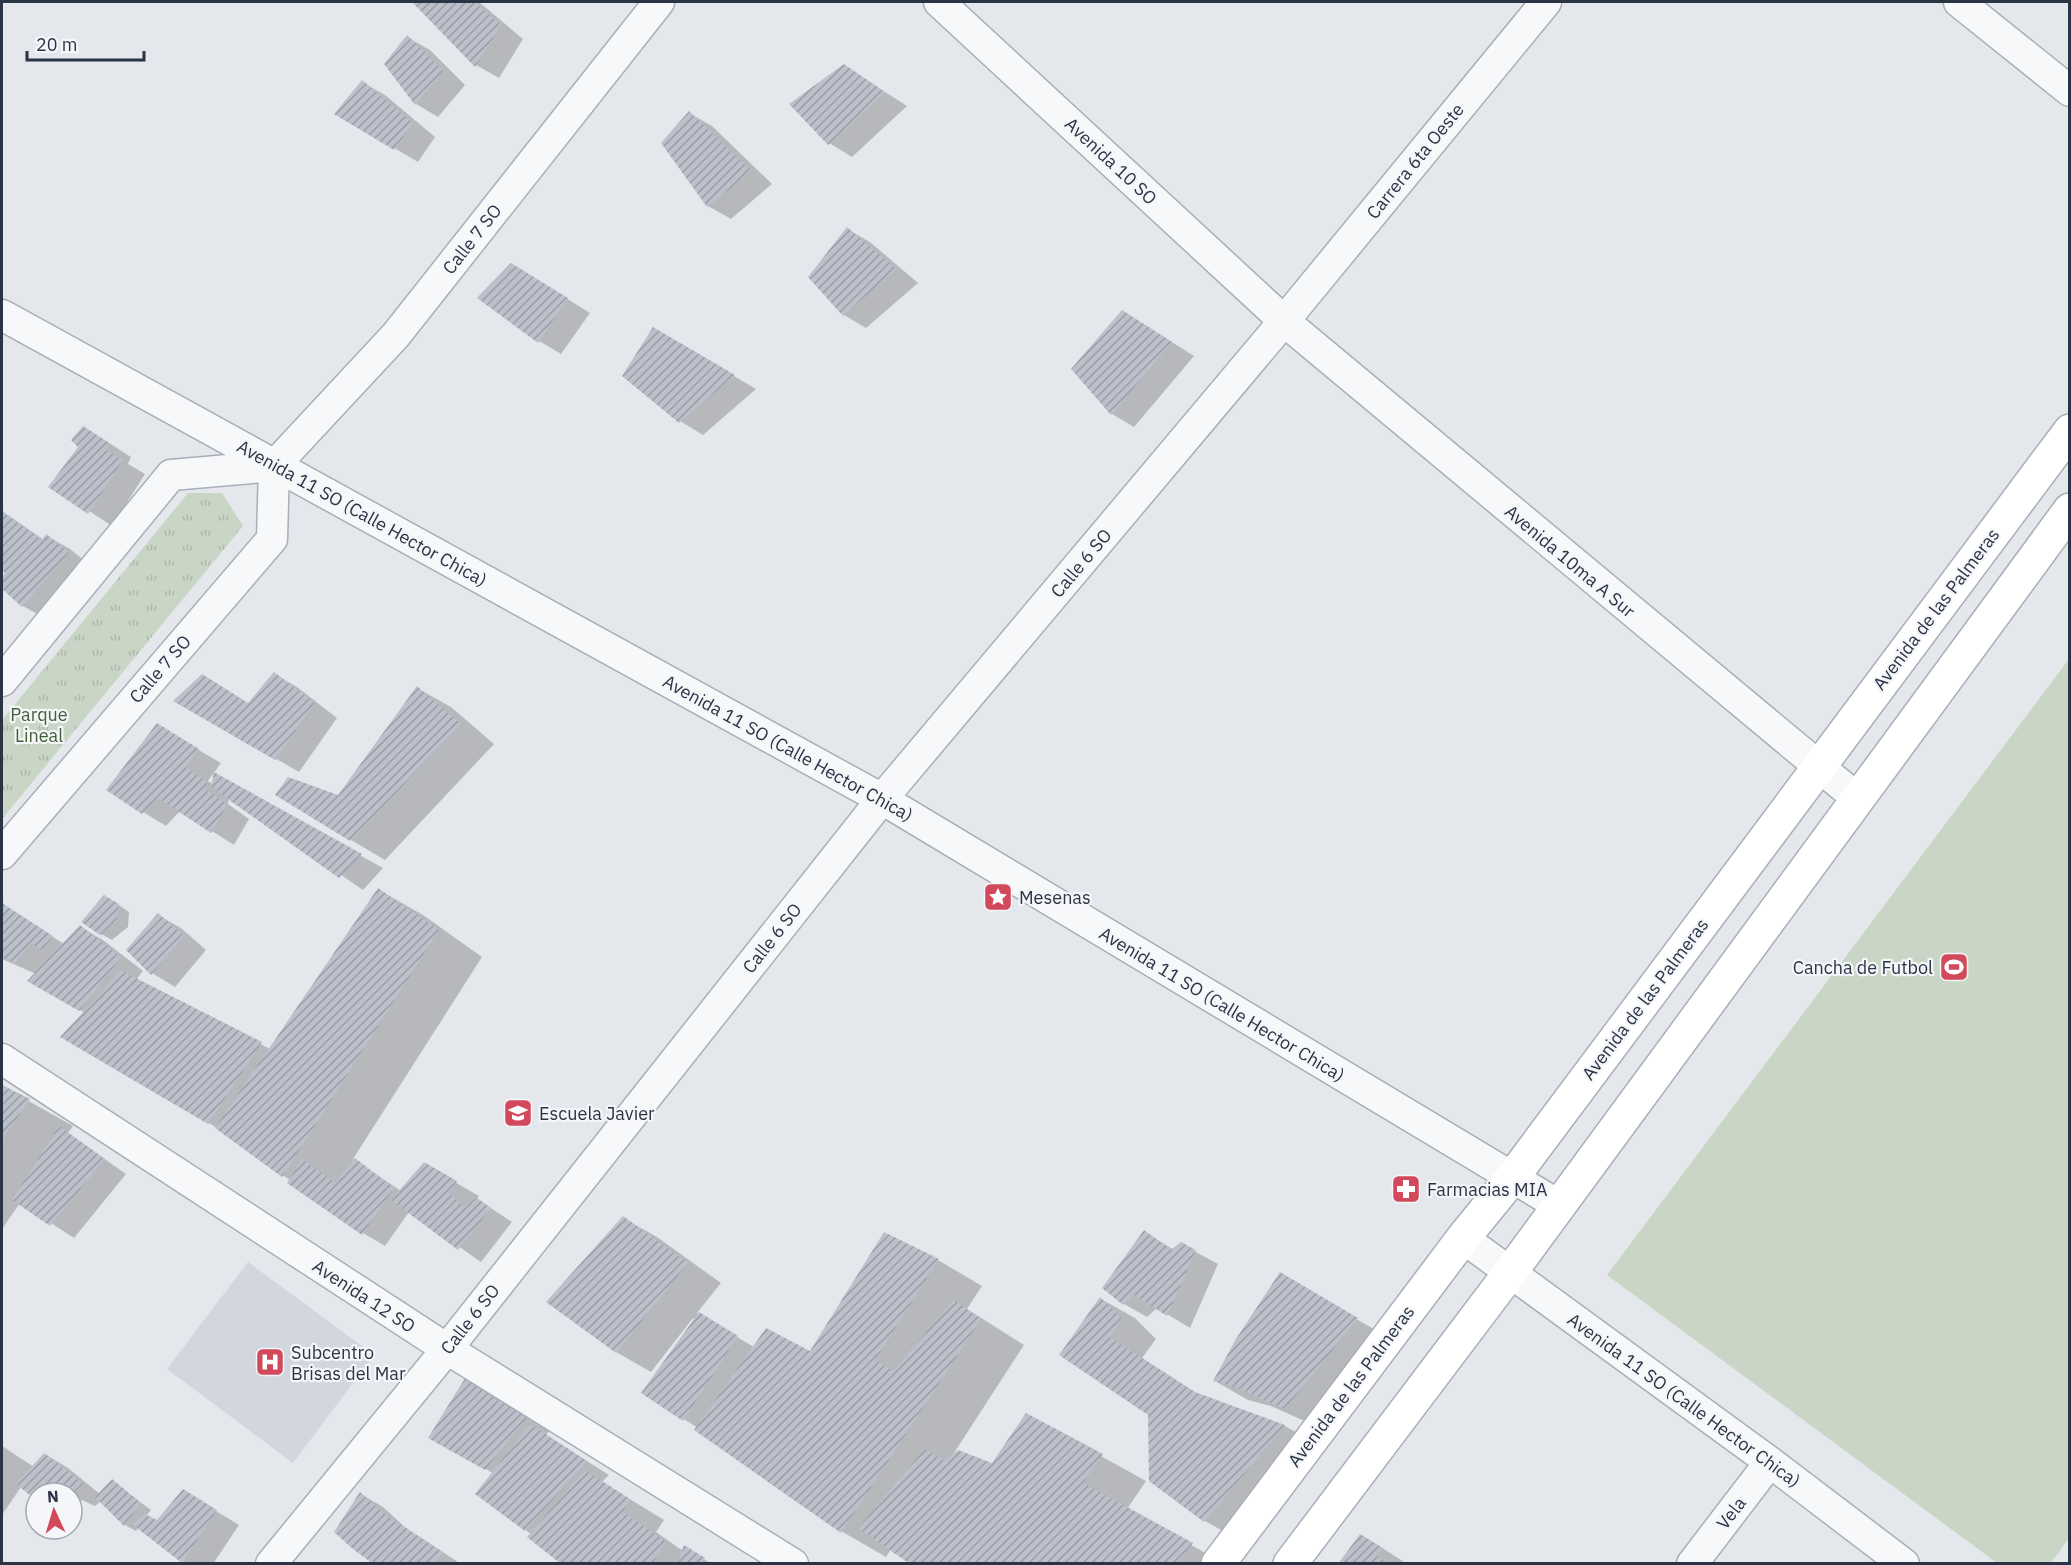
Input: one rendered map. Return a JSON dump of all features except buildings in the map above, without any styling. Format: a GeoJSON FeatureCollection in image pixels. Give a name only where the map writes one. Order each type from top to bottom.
{"type":"FeatureCollection","features":[{"type":"Feature","properties":{"kind":"street","name":"Calle 7 SO"},"geometry":{"type":"LineString","coordinates":[[2,854],[272,539],[274,466],[396,335],[659,2]]}},
{"type":"Feature","properties":{"kind":"street","name":"Avenida 10 SO"},"geometry":{"type":"LineString","coordinates":[[939,2],[1284,321]]}},
{"type":"Feature","properties":{"kind":"street","name":"Carrera 6ta Oeste"},"geometry":{"type":"LineString","coordinates":[[1284,321],[1546,2]]}},
{"type":"Feature","properties":{"kind":"street"},"geometry":{"type":"LineString","coordinates":[[1959,2],[2070,91]]}},
{"type":"Feature","properties":{"kind":"street","name":"Avenida 11 SO (Calle Hector Chica)"},"geometry":{"type":"LineString","coordinates":[[2,315],[882,800],[1560,1206]]}},
{"type":"Feature","properties":{"kind":"street","name":"Avenida 10ma A Sur"},"geometry":{"type":"LineString","coordinates":[[1284,321],[1817,768],[1858,799]]}},
{"type":"Feature","properties":{"kind":"street","name":"Calle 6 SO"},"geometry":{"type":"LineString","coordinates":[[271,1563],[447,1350],[882,800],[1284,321]]}},
{"type":"Feature","properties":{"kind":"street","name":"Avenida de las Palmeras"},"geometry":{"type":"LineString","coordinates":[[1218,1563],[1463,1238],[1512,1178],[2070,431]]}},
{"type":"Feature","properties":{"kind":"street"},"geometry":{"type":"LineString","coordinates":[[2,681],[171,475],[274,466]]}},
{"type":"Feature","properties":{"kind":"street"},"geometry":{"type":"LineString","coordinates":[[1290,1563],[1560,1206],[2070,510]]}},
{"type":"Feature","properties":{"kind":"street","name":"Avenida 12 SO"},"geometry":{"type":"LineString","coordinates":[[2,1059],[447,1350],[793,1563]]}},
{"type":"Feature","properties":{"kind":"street","name":"Avenida 11 SO (Calle Hector Chica)"},"geometry":{"type":"LineString","coordinates":[[1463,1238],[1509,1274],[1770,1462],[1904,1563]]}},
{"type":"Feature","properties":{"kind":"street","name":"Vela"},"geometry":{"type":"LineString","coordinates":[[1692,1563],[1770,1462]]}},
{"type":"Feature","properties":{"kind":"shaded area","name":"Subcentro Brisas del Mar"},"geometry":{"type":"Polygon","coordinates":[[[248,1262],[374,1355],[293,1463],[167,1369],[248,1262]]]}},
{"type":"Feature","properties":{"kind":"green space","name":"Parque Lineal"},"geometry":{"type":"Polygon","coordinates":[[[188,493],[222,493],[243,526],[2,819],[2,720],[188,493]]]}},
{"type":"Feature","properties":{"kind":"green space","name":"Cancha de Futbol"},"geometry":{"type":"Polygon","coordinates":[[[2069,659],[2069,1538],[2051,1563],[1997,1563],[1607,1275],[2069,659]]]}},
{"type":"Feature","properties":{"kind":"place","name":"Mesenas"},"geometry":{"type":"Point","coordinates":[998,897]}},
{"type":"Feature","properties":{"kind":"place","name":"Cancha de Futbol"},"geometry":{"type":"Point","coordinates":[1954,967]}},
{"type":"Feature","properties":{"kind":"place","name":"Escuela Javier"},"geometry":{"type":"Point","coordinates":[518,1113]}},
{"type":"Feature","properties":{"kind":"place","name":"Farmacias MIA"},"geometry":{"type":"Point","coordinates":[1406,1189]}},
{"type":"Feature","properties":{"kind":"place","name":"Subcentro Brisas del Mar"},"geometry":{"type":"Point","coordinates":[270,1362]}}]}
